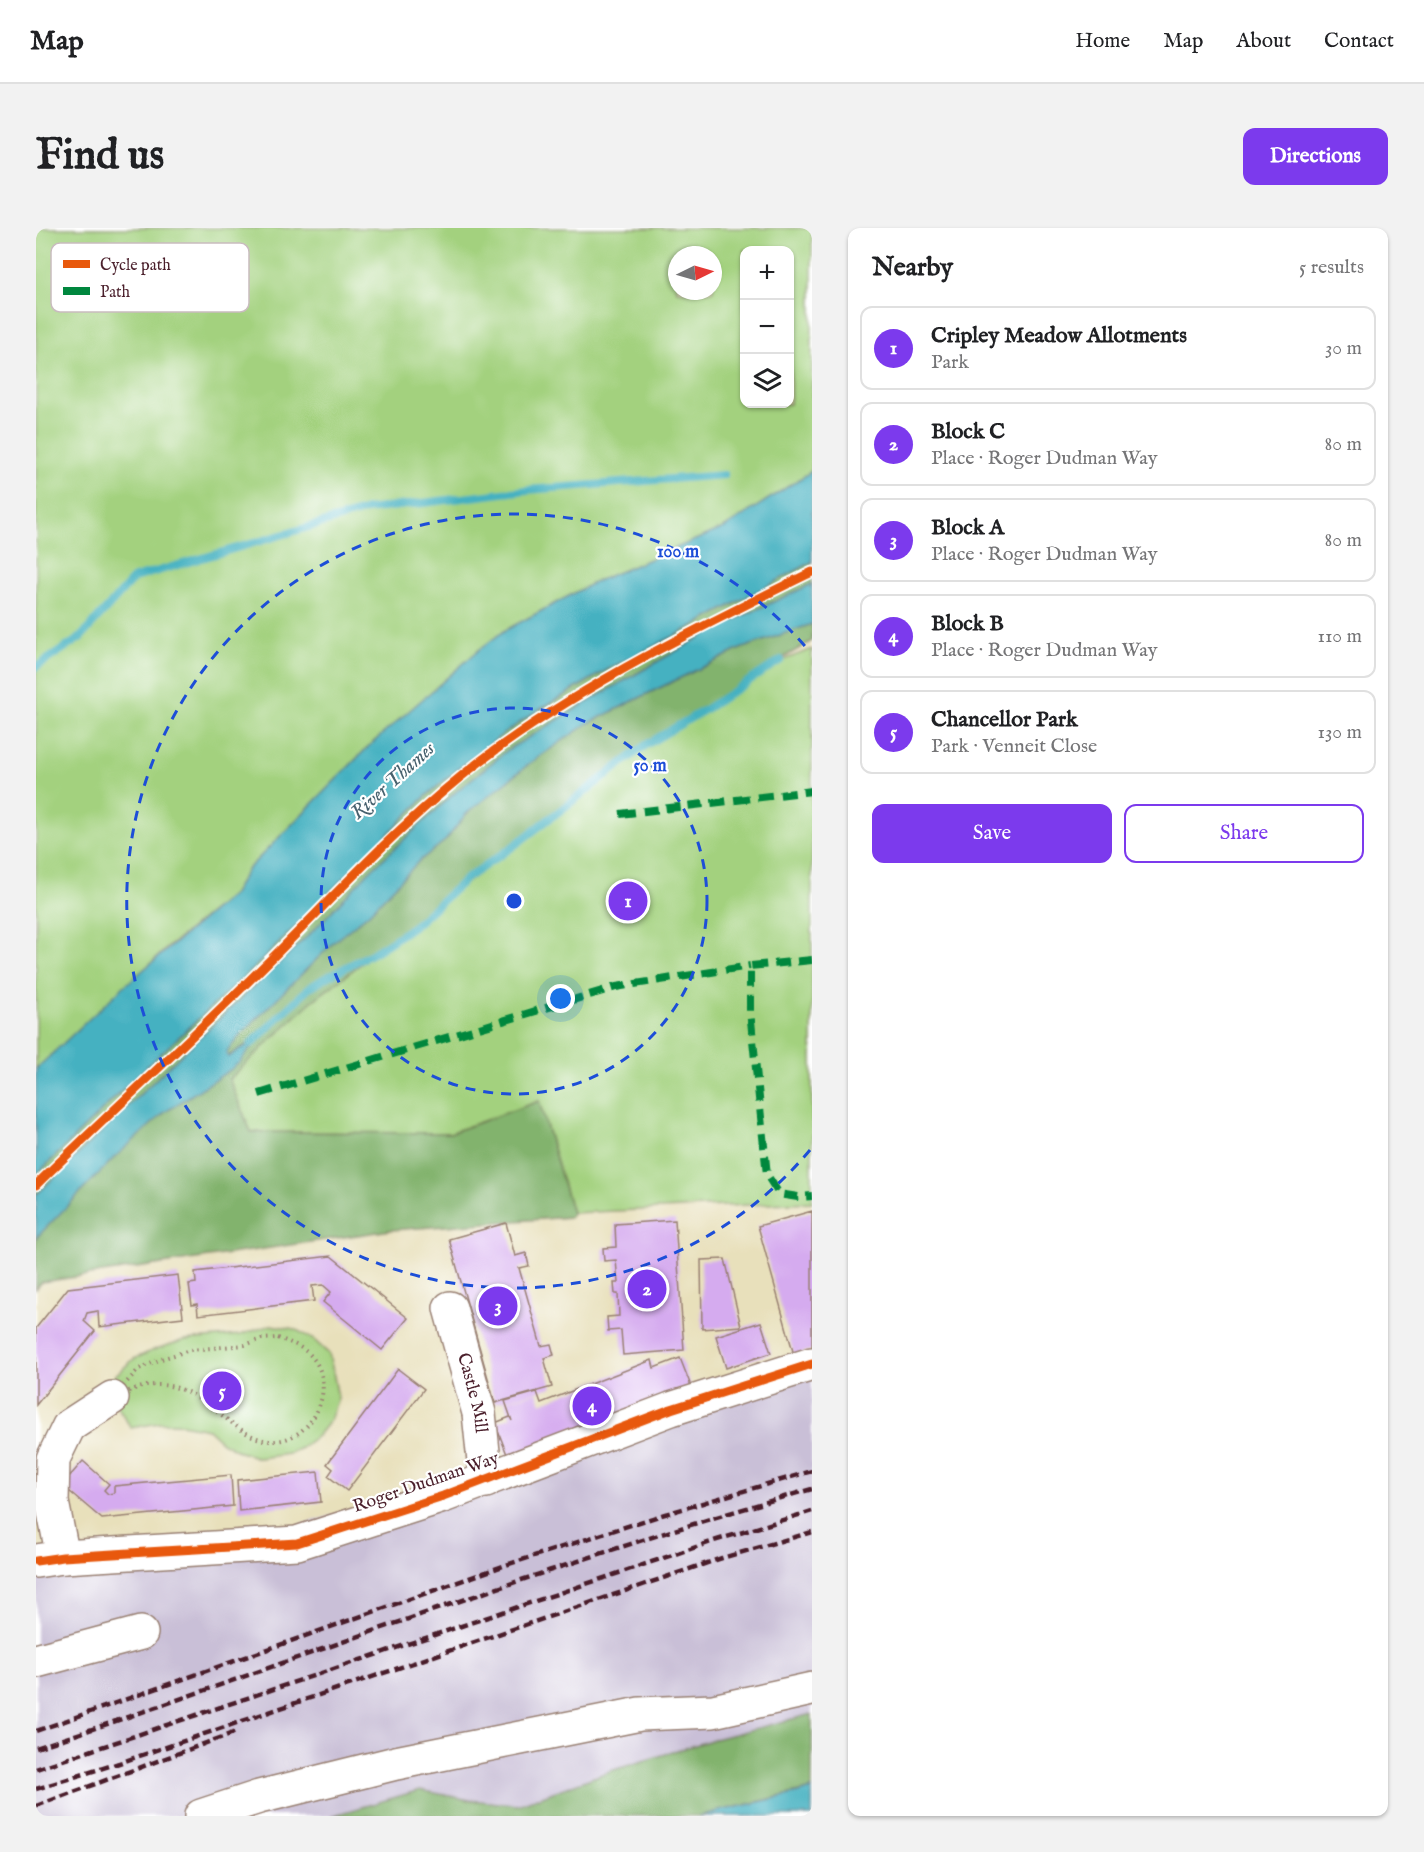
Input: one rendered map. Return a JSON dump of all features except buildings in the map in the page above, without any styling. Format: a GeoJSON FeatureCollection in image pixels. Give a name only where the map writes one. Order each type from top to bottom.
{"type":"FeatureCollection","features":[{"type":"Feature","properties":{"kind":"street","name":"Castle Mill"},"geometry":{"type":"LineString","coordinates":[[450,1308],[479,1413],[486,1481]]}},
{"type":"Feature","properties":{"kind":"street","name":"Roger Dudman Way"},"geometry":{"type":"LineString","coordinates":[[50,1559],[297,1543],[486,1481],[671,1409],[812,1364]]}},
{"type":"Feature","properties":{"kind":"street"},"geometry":{"type":"LineString","coordinates":[[50,1559],[53,1459],[69,1426],[112,1398]]}},
{"type":"Feature","properties":{"kind":"street"},"geometry":{"type":"LineString","coordinates":[[36,1661],[141,1633]]}},
{"type":"Feature","properties":{"kind":"street"},"geometry":{"type":"LineString","coordinates":[[201,1816],[259,1797],[396,1762],[640,1714],[713,1711],[812,1689]]}},
{"type":"Feature","properties":{"kind":"path"},"geometry":{"type":"LineString","coordinates":[[278,1338],[302,1348],[318,1368],[322,1384],[321,1402],[314,1418],[302,1430],[287,1438],[270,1441],[253,1437],[238,1429],[186,1389],[144,1386],[112,1398],[140,1369],[161,1359],[190,1350],[245,1345],[261,1339],[278,1338]]}},
{"type":"Feature","properties":{"kind":"shaded area"},"geometry":{"type":"Polygon","coordinates":[[[812,1374],[812,1789],[698,1816],[36,1816],[36,1573],[181,1560],[812,1374]]]}},
{"type":"Feature","properties":{"kind":"green space"},"geometry":{"type":"Polygon","coordinates":[[[36,228],[812,228],[812,471],[724,528],[595,582],[504,631],[480,649],[369,746],[247,870],[233,894],[167,948],[36,1069],[36,228]]]}},
{"type":"Feature","properties":{"kind":"green space"},"geometry":{"type":"Polygon","coordinates":[[[812,562],[812,584],[713,630],[596,697],[509,749],[458,790],[371,870],[310,934],[36,1195],[36,1175],[142,1071],[263,959],[426,796],[464,764],[537,711],[612,667],[812,562]]]}},
{"type":"Feature","properties":{"kind":"green space"},"geometry":{"type":"Polygon","coordinates":[[[812,624],[812,641],[646,745],[311,1002],[229,1079],[251,1132],[450,1133],[539,1101],[572,1213],[570,1217],[391,1230],[42,1282],[36,1289],[36,1238],[115,1157],[165,1112],[240,1062],[256,1039],[227,1057],[227,1051],[241,1034],[334,942],[369,913],[418,862],[446,840],[466,814],[530,763],[587,724],[740,649],[812,624]]]}},
{"type":"Feature","properties":{"kind":"green space"},"geometry":{"type":"Polygon","coordinates":[[[812,649],[812,1202],[572,1213],[539,1101],[450,1133],[251,1132],[229,1079],[311,1002],[646,745],[706,709],[773,664],[812,649]]]}},
{"type":"Feature","properties":{"kind":"green space"},"geometry":{"type":"Polygon","coordinates":[[[271,1325],[295,1329],[314,1340],[329,1354],[338,1398],[330,1420],[318,1435],[301,1448],[288,1454],[259,1458],[240,1452],[222,1442],[208,1429],[176,1423],[159,1423],[131,1428],[104,1385],[134,1359],[156,1349],[185,1340],[240,1335],[271,1325]]]}},
{"type":"Feature","properties":{"kind":"green space"},"geometry":{"type":"Polygon","coordinates":[[[812,1714],[812,1789],[698,1816],[331,1816],[420,1790],[470,1800],[518,1805],[610,1771],[715,1739],[812,1714]]]}},
{"type":"Feature","properties":{"kind":"water","name":"River Thames"},"geometry":{"type":"Polygon","coordinates":[[[812,471],[812,562],[612,667],[537,711],[464,764],[426,796],[263,959],[142,1071],[36,1175],[36,1069],[123,987],[233,894],[247,870],[369,746],[480,649],[504,631],[595,582],[724,528],[812,471]]]}},
{"type":"Feature","properties":{"kind":"water"},"geometry":{"type":"Polygon","coordinates":[[[812,584],[812,624],[740,649],[587,724],[530,763],[466,814],[446,840],[418,862],[369,913],[334,942],[241,1034],[227,1051],[228,1057],[258,1038],[240,1062],[165,1112],[115,1157],[36,1238],[36,1195],[310,934],[371,870],[458,790],[509,749],[596,697],[713,630],[812,584]]]}},
{"type":"Feature","properties":{"kind":"water"},"geometry":{"type":"Polygon","coordinates":[[[812,1789],[812,1816],[698,1816],[798,1793],[812,1789]]]}},
{"type":"Feature","properties":{"kind":"waterway"},"geometry":{"type":"LineString","coordinates":[[36,667],[80,638],[134,578],[367,510],[527,490],[724,475]]}},
{"type":"Feature","properties":{"kind":"waterway"},"geometry":{"type":"LineString","coordinates":[[251,1044],[309,988],[392,941],[416,924],[467,878],[511,848],[646,745],[781,660]]}},
{"type":"Feature","properties":{"kind":"railway"},"geometry":{"type":"LineString","coordinates":[[36,1731],[503,1566],[665,1514],[812,1471]]}},
{"type":"Feature","properties":{"kind":"railway"},"geometry":{"type":"LineString","coordinates":[[36,1748],[519,1581],[812,1489]]}},
{"type":"Feature","properties":{"kind":"railway"},"geometry":{"type":"LineString","coordinates":[[36,1769],[717,1540],[812,1511]]}},
{"type":"Feature","properties":{"kind":"railway"},"geometry":{"type":"LineString","coordinates":[[36,1789],[116,1764],[722,1558],[812,1532]]}},
{"type":"Feature","properties":{"kind":"railway"},"geometry":{"type":"LineString","coordinates":[[36,1806],[236,1732]]}},
{"type":"Feature","properties":{"kind":"marked path"},"geometry":{"type":"LineString","coordinates":[[620,814],[812,791]]}},
{"type":"Feature","properties":{"kind":"marked path"},"geometry":{"type":"LineString","coordinates":[[812,960],[750,966],[750,1011],[767,1175],[779,1194],[798,1197],[812,1196]]}},
{"type":"Feature","properties":{"kind":"marked path"},"geometry":{"type":"LineString","coordinates":[[259,1094],[616,987],[750,966]]}},
{"type":"Feature","properties":{"kind":"cycle path"},"geometry":{"type":"LineString","coordinates":[[36,1185],[236,994],[401,829],[459,778],[528,727],[606,679],[688,634],[812,572]]}},
{"type":"Feature","properties":{"kind":"cycle path"},"geometry":{"type":"LineString","coordinates":[[36,1561],[63,1557],[297,1543],[443,1496],[671,1409],[812,1364]]}},
{"type":"Feature","properties":{"kind":"place","name":"Cripley Meadow Allotments"},"geometry":{"type":"Point","coordinates":[628,901]}},
{"type":"Feature","properties":{"kind":"place","name":"Block C"},"geometry":{"type":"Point","coordinates":[647,1289]}},
{"type":"Feature","properties":{"kind":"place","name":"Block A"},"geometry":{"type":"Point","coordinates":[498,1306]}},
{"type":"Feature","properties":{"kind":"place","name":"Chancellor Park"},"geometry":{"type":"Point","coordinates":[222,1391]}},
{"type":"Feature","properties":{"kind":"place","name":"Block B"},"geometry":{"type":"Point","coordinates":[592,1406]}}]}
